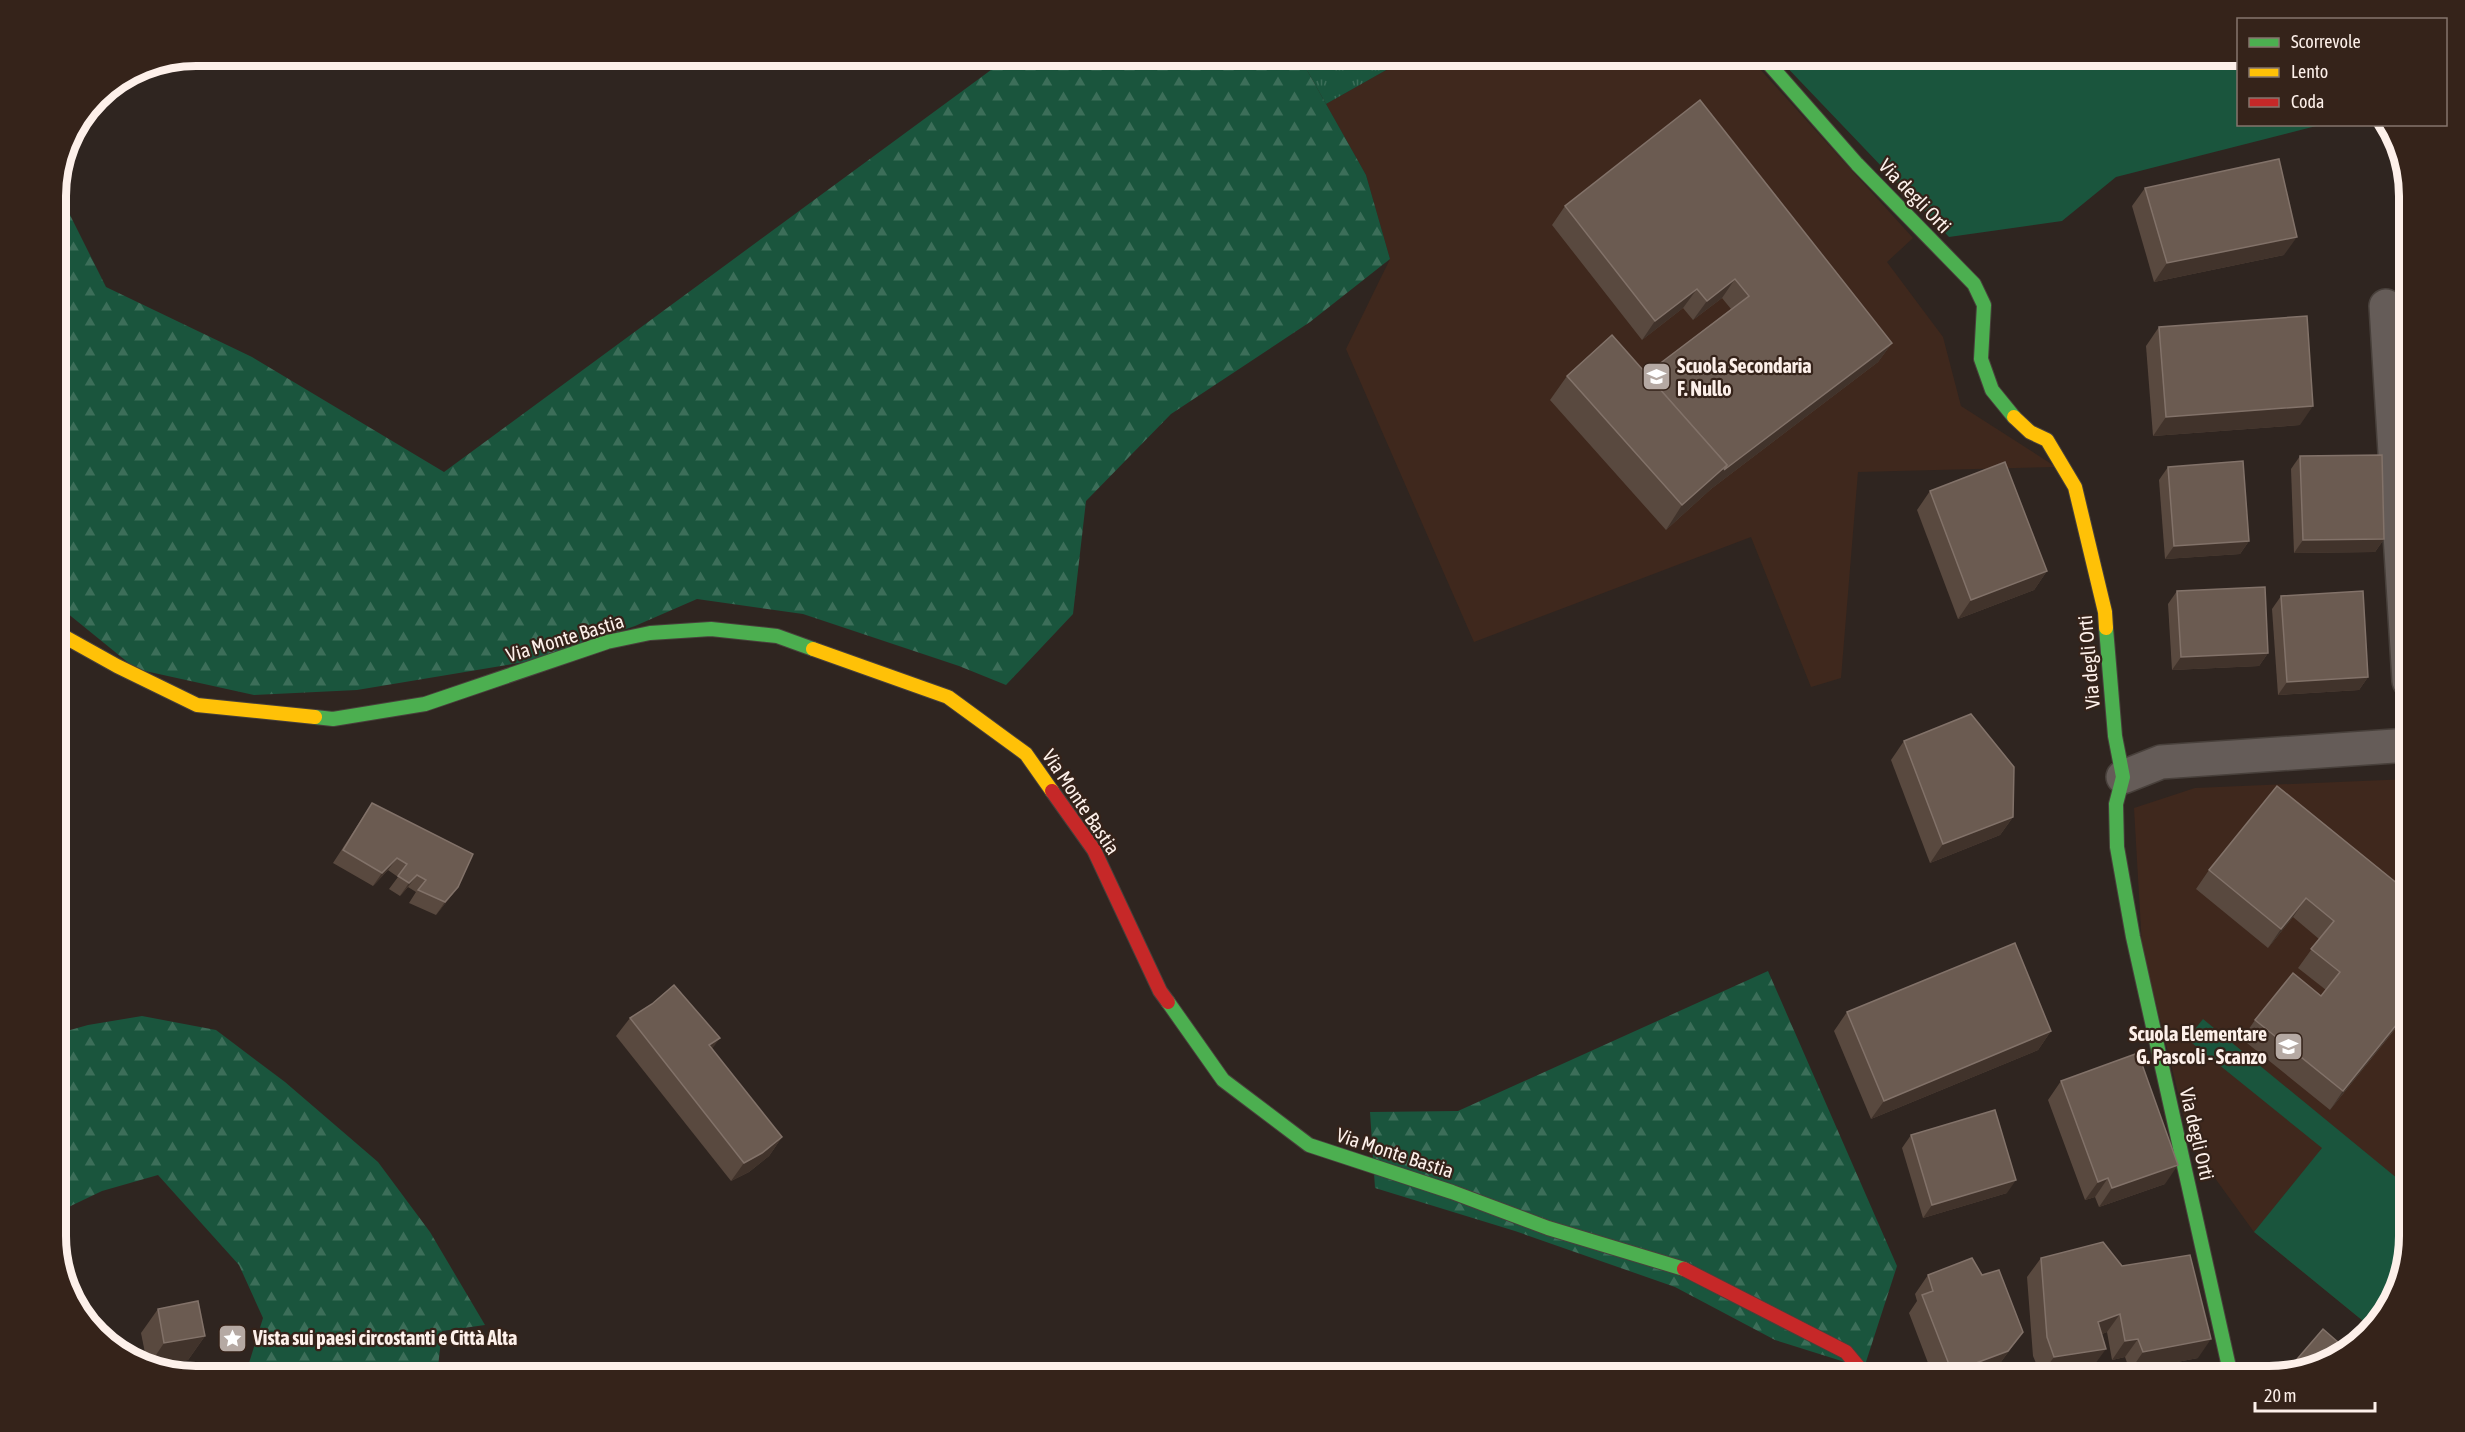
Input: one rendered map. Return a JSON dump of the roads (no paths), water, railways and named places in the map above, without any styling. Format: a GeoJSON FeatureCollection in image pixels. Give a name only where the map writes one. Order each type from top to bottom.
{"type":"FeatureCollection","features":[{"type":"Feature","properties":{"kind":"street","name":"Via degli Orti"},"geometry":{"type":"LineString","coordinates":[[1771,66],[1857,164],[1974,284],[1984,305],[1982,359],[1992,390],[2008,411],[2030,432],[2047,440],[2075,488],[2105,612],[2115,736],[2123,777],[2116,804],[2116,847],[2133,937],[2229,1366]]}},
{"type":"Feature","properties":{"kind":"street"},"geometry":{"type":"LineString","coordinates":[[2386,306],[2399,518]]}},
{"type":"Feature","properties":{"kind":"street","name":"Via Monte Bastia"},"geometry":{"type":"LineString","coordinates":[[66,638],[117,666],[197,705],[333,719],[425,704],[607,642],[650,633],[711,629],[777,636],[948,697],[1026,754],[1094,850],[1160,991],[1223,1080],[1309,1145],[1452,1192],[1548,1228],[1688,1270],[1846,1352],[1857,1366]]}},
{"type":"Feature","properties":{"kind":"street"},"geometry":{"type":"LineString","coordinates":[[2123,777],[2161,762],[2399,746]]}},
{"type":"Feature","properties":{"kind":"place","name":"Scuola Secondaria F. Nullo"},"geometry":{"type":"Point","coordinates":[1656,377]}},
{"type":"Feature","properties":{"kind":"place","name":"Scuola Elementare G. Pascoli - Scanzo"},"geometry":{"type":"Point","coordinates":[2288,1046]}},
{"type":"Feature","properties":{"kind":"place","name":"Vista sui paesi circostanti e Città Alta"},"geometry":{"type":"Point","coordinates":[232,1338]}}]}
